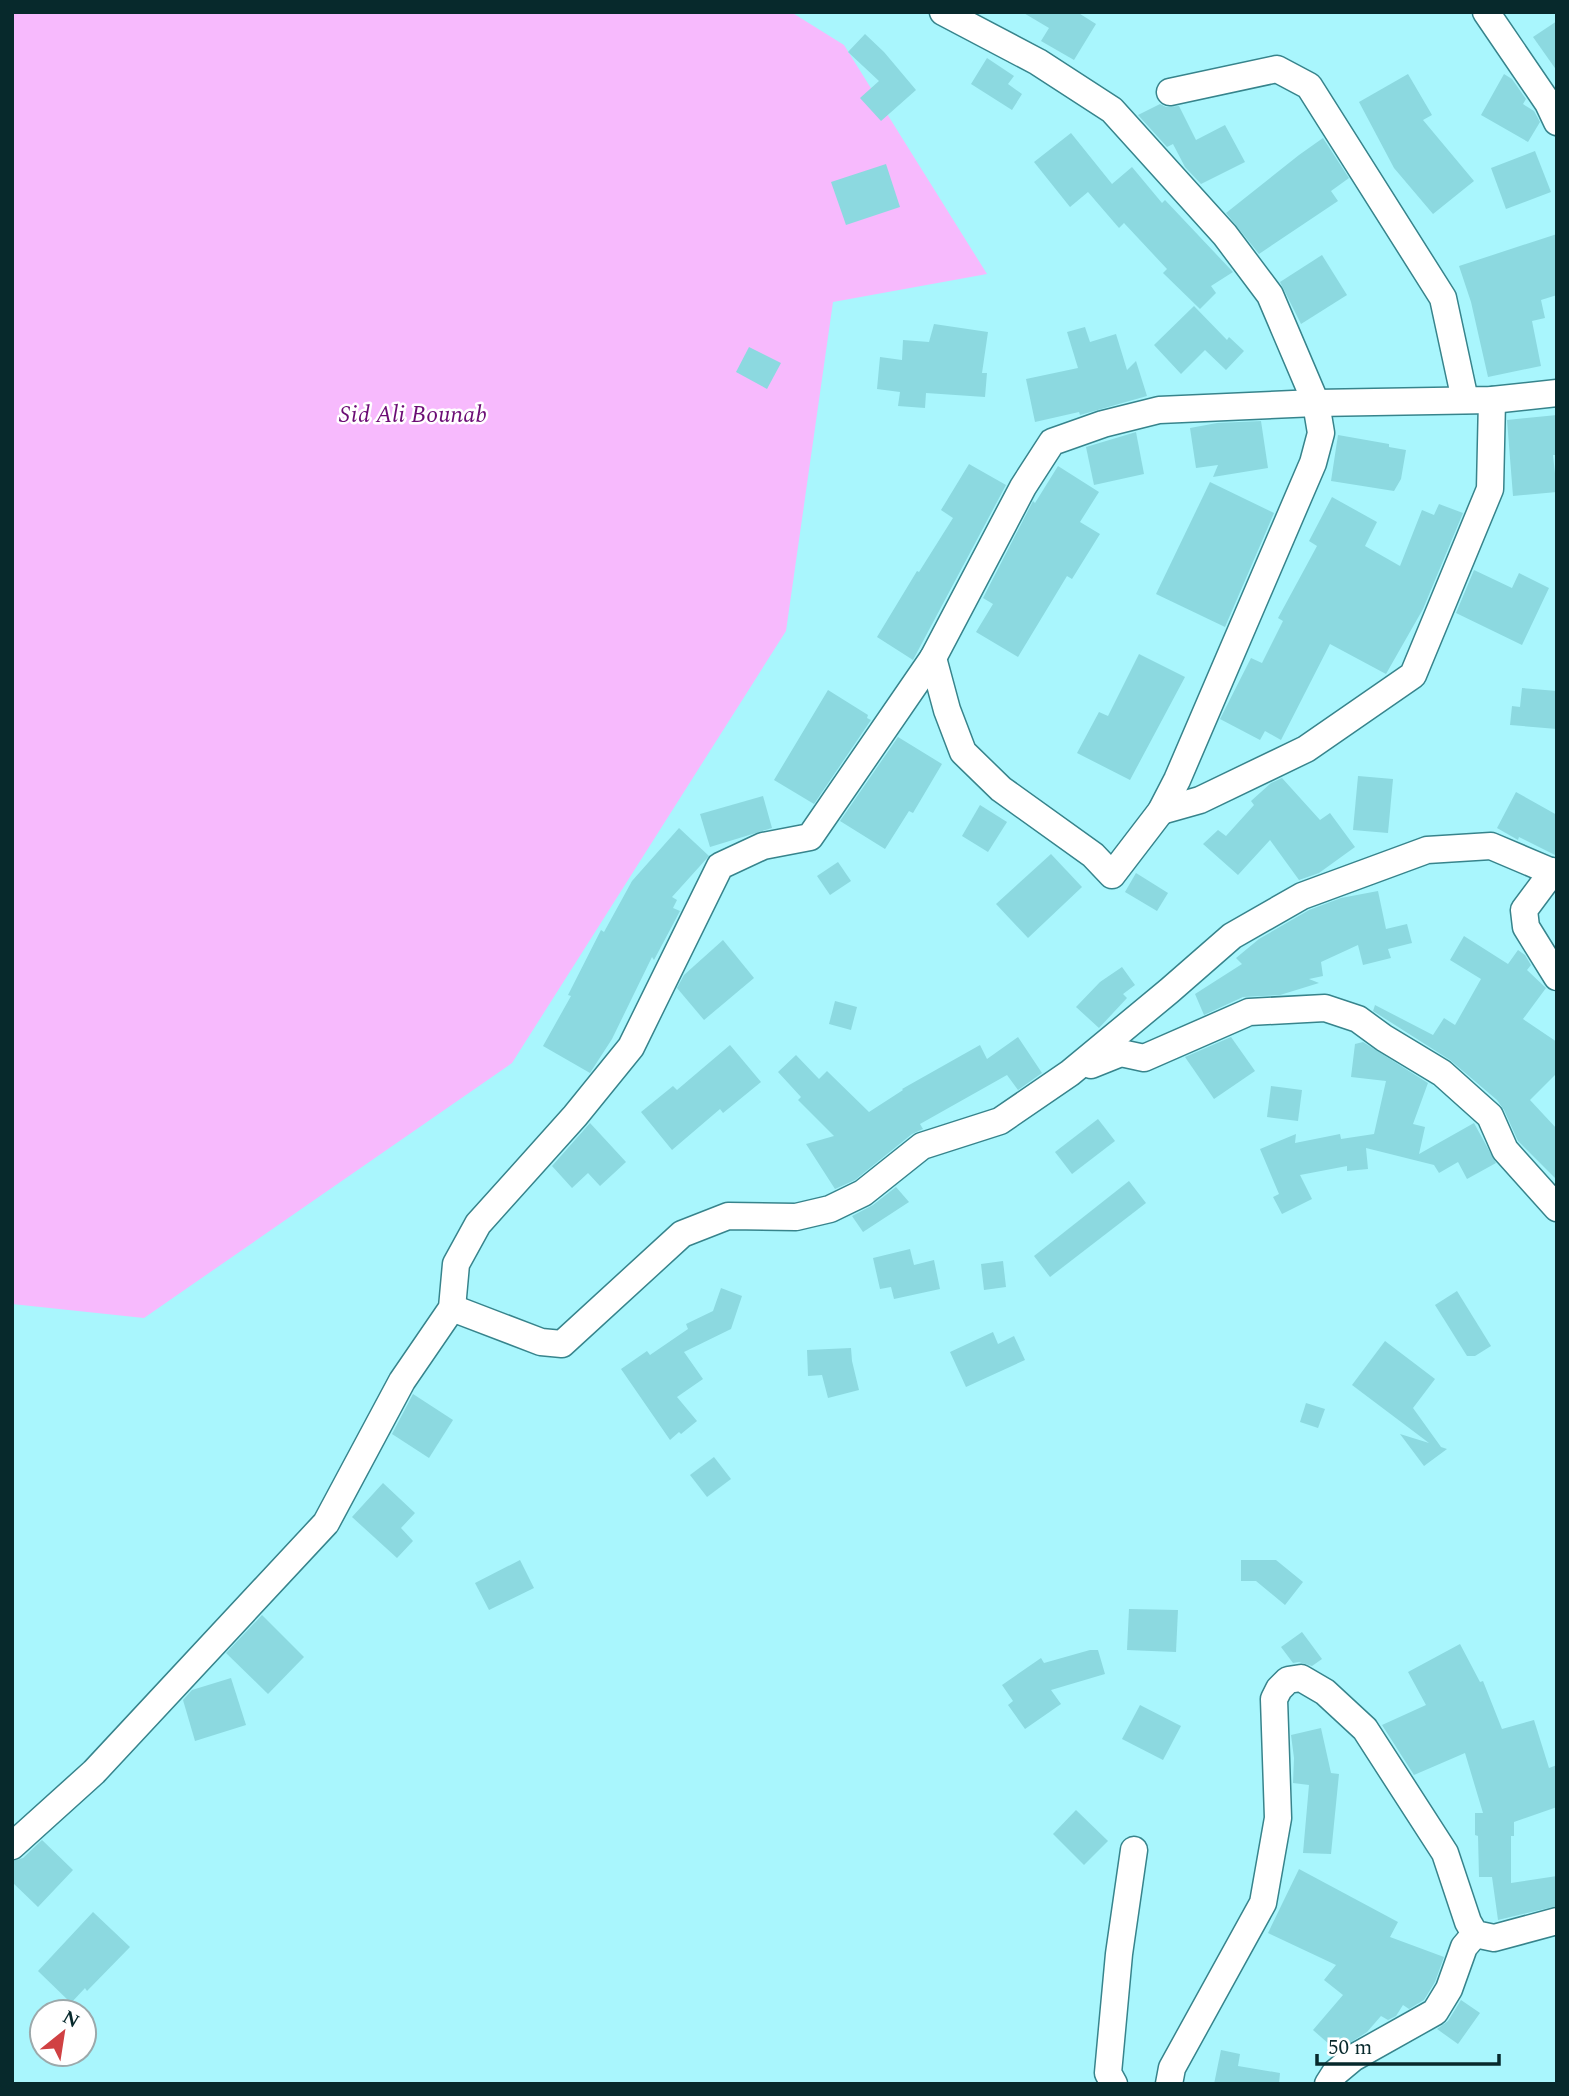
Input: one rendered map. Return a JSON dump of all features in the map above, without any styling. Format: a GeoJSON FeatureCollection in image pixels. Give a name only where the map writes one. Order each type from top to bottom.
{"type":"FeatureCollection","features":[{"type":"Feature","properties":{"kind":"street"},"geometry":{"type":"LineString","coordinates":[[933,658],[947,710],[963,752],[1001,789],[1093,855],[1112,875],[1161,811],[1177,779],[1313,463],[1321,433],[1316,403],[1270,295],[1224,235],[1112,110],[1038,62],[943,12]]}},
{"type":"Feature","properties":{"kind":"street"},"geometry":{"type":"LineString","coordinates":[[1486,12],[1548,103],[1557,122]]}},
{"type":"Feature","properties":{"kind":"street"},"geometry":{"type":"LineString","coordinates":[[1171,92],[1277,69],[1309,86],[1443,298],[1465,400]]}},
{"type":"Feature","properties":{"kind":"street"},"geometry":{"type":"LineString","coordinates":[[12,1846],[94,1772],[326,1523],[402,1381],[452,1308],[456,1265],[478,1224],[575,1116],[631,1047],[720,866],[764,846],[810,837],[933,658],[1023,487],[1052,442],[1103,424],[1158,410],[1316,403],[1492,400],[1557,393]]}},
{"type":"Feature","properties":{"kind":"street"},"geometry":{"type":"LineString","coordinates":[[1161,811],[1200,800],[1306,749],[1413,675],[1490,489],[1492,400]]}},
{"type":"Feature","properties":{"kind":"street"},"geometry":{"type":"LineString","coordinates":[[452,1308],[541,1342],[562,1344],[681,1234],[727,1216],[796,1217],[830,1209],[863,1193],[922,1146],[1000,1121],[1070,1073],[1232,936],[1302,896],[1427,850],[1491,846],[1555,873],[1524,910],[1526,927],[1557,977]]}},
{"type":"Feature","properties":{"kind":"street"},"geometry":{"type":"LineString","coordinates":[[1070,1073],[1121,1053],[1144,1058],[1249,1012],[1325,1008],[1358,1019],[1442,1073],[1490,1116],[1505,1150],[1557,1208]]}},
{"type":"Feature","properties":{"kind":"street"},"geometry":{"type":"LineString","coordinates":[[1169,2084],[1172,2068],[1263,1903],[1278,1818],[1274,1699],[1288,1680],[1301,1678],[1325,1692],[1365,1729],[1445,1853],[1468,1922],[1475,1934],[1494,1938],[1557,1921]]}},
{"type":"Feature","properties":{"kind":"street"},"geometry":{"type":"LineString","coordinates":[[1114,2084],[1108,2073],[1119,1954],[1134,1850]]}},
{"type":"Feature","properties":{"kind":"street"},"geometry":{"type":"LineString","coordinates":[[1328,2084],[1335,2073],[1353,2058],[1435,2012],[1449,1989],[1464,1947],[1475,1934]]}},
{"type":"Feature","properties":{"kind":"green space","name":"Sid Ali Bounab"},"geometry":{"type":"Polygon","coordinates":[[[12,12],[791,12],[844,45],[987,274],[833,302],[786,631],[512,1063],[144,1318],[12,1304],[12,12]]]}},
{"type":"Feature","properties":{"kind":"building"},"geometry":{"type":"Polygon","coordinates":[[[1022,12],[1077,12],[1096,24],[1074,60],[1041,41],[1049,28],[1022,12]]]}},
{"type":"Feature","properties":{"kind":"building"},"geometry":{"type":"Polygon","coordinates":[[[1557,21],[1557,71],[1533,37],[1557,21]]]}},
{"type":"Feature","properties":{"kind":"building"},"geometry":{"type":"Polygon","coordinates":[[[865,34],[916,90],[881,121],[860,98],[879,81],[848,52],[865,34]]]}},
{"type":"Feature","properties":{"kind":"building"},"geometry":{"type":"Polygon","coordinates":[[[987,58],[1014,76],[1008,84],[1022,94],[1012,110],[971,84],[987,58]]]}},
{"type":"Feature","properties":{"kind":"building"},"geometry":{"type":"Polygon","coordinates":[[[1408,74],[1432,115],[1423,120],[1474,181],[1433,214],[1394,168],[1359,102],[1408,74]]]}},
{"type":"Feature","properties":{"kind":"building"},"geometry":{"type":"Polygon","coordinates":[[[1504,74],[1512,79],[1526,99],[1523,104],[1534,111],[1540,122],[1528,142],[1481,115],[1504,74]]]}},
{"type":"Feature","properties":{"kind":"building"},"geometry":{"type":"Polygon","coordinates":[[[1160,104],[1166,107],[1179,106],[1196,140],[1225,125],[1245,162],[1201,184],[1185,167],[1173,144],[1167,147],[1138,115],[1160,104]]]}},
{"type":"Feature","properties":{"kind":"building"},"geometry":{"type":"Polygon","coordinates":[[[1071,133],[1112,184],[1132,167],[1162,203],[1165,200],[1233,272],[1211,286],[1216,293],[1200,309],[1163,273],[1167,269],[1124,223],[1119,228],[1088,192],[1070,207],[1034,162],[1071,133]]]}},
{"type":"Feature","properties":{"kind":"building"},"geometry":{"type":"Polygon","coordinates":[[[1323,138],[1349,178],[1331,191],[1338,201],[1259,254],[1226,213],[1323,138]]]}},
{"type":"Feature","properties":{"kind":"building"},"geometry":{"type":"Polygon","coordinates":[[[1535,151],[1551,192],[1506,209],[1491,168],[1535,151]]]}},
{"type":"Feature","properties":{"kind":"building"},"geometry":{"type":"Polygon","coordinates":[[[886,164],[900,207],[846,225],[831,182],[886,164]]]}},
{"type":"Feature","properties":{"kind":"building"},"geometry":{"type":"Polygon","coordinates":[[[1557,234],[1557,295],[1541,300],[1545,318],[1532,321],[1541,366],[1488,377],[1471,302],[1459,266],[1557,234]]]}},
{"type":"Feature","properties":{"kind":"building"},"geometry":{"type":"Polygon","coordinates":[[[1322,255],[1347,295],[1301,324],[1280,282],[1322,255]]]}},
{"type":"Feature","properties":{"kind":"building"},"geometry":{"type":"Polygon","coordinates":[[[1194,306],[1227,340],[1229,337],[1244,351],[1226,370],[1205,350],[1181,374],[1154,345],[1194,306]]]}},
{"type":"Feature","properties":{"kind":"building"},"geometry":{"type":"Polygon","coordinates":[[[934,324],[988,332],[982,373],[987,373],[985,397],[926,393],[925,408],[898,406],[900,392],[877,389],[880,357],[902,360],[903,340],[929,342],[934,324]]]}},
{"type":"Feature","properties":{"kind":"building"},"geometry":{"type":"Polygon","coordinates":[[[1085,327],[1090,342],[1116,334],[1127,370],[1136,361],[1147,396],[1080,415],[1079,412],[1035,422],[1026,379],[1078,368],[1067,332],[1085,327]]]}},
{"type":"Feature","properties":{"kind":"building"},"geometry":{"type":"Polygon","coordinates":[[[749,347],[781,363],[767,389],[736,372],[749,347]]]}},
{"type":"Feature","properties":{"kind":"building"},"geometry":{"type":"Polygon","coordinates":[[[1557,415],[1557,455],[1553,455],[1557,492],[1513,496],[1507,420],[1557,415]]]}},
{"type":"Feature","properties":{"kind":"building"},"geometry":{"type":"Polygon","coordinates":[[[1261,421],[1268,468],[1213,477],[1218,465],[1196,468],[1190,428],[1217,423],[1261,421]]]}},
{"type":"Feature","properties":{"kind":"building"},"geometry":{"type":"Polygon","coordinates":[[[1136,432],[1144,474],[1094,485],[1086,447],[1136,432]]]}},
{"type":"Feature","properties":{"kind":"building"},"geometry":{"type":"Polygon","coordinates":[[[1338,435],[1389,444],[1389,447],[1406,450],[1401,479],[1394,491],[1331,481],[1338,435]]]}},
{"type":"Feature","properties":{"kind":"building"},"geometry":{"type":"Polygon","coordinates":[[[969,464],[1006,485],[913,660],[877,637],[953,518],[941,510],[969,464]]]}},
{"type":"Feature","properties":{"kind":"building"},"geometry":{"type":"Polygon","coordinates":[[[1058,466],[1099,492],[1080,522],[1100,534],[1072,579],[1067,576],[1018,657],[976,632],[993,604],[983,598],[1033,501],[1035,503],[1058,466]]]}},
{"type":"Feature","properties":{"kind":"building"},"geometry":{"type":"Polygon","coordinates":[[[1210,482],[1274,513],[1225,627],[1156,594],[1210,482]]]}},
{"type":"Feature","properties":{"kind":"building"},"geometry":{"type":"Polygon","coordinates":[[[1332,497],[1377,522],[1365,546],[1400,566],[1422,510],[1434,515],[1439,504],[1463,513],[1423,609],[1386,674],[1330,644],[1281,740],[1265,731],[1260,740],[1220,719],[1251,658],[1262,663],[1283,621],[1278,618],[1317,546],[1309,541],[1332,497]]]}},
{"type":"Feature","properties":{"kind":"building"},"geometry":{"type":"Polygon","coordinates":[[[1474,570],[1512,588],[1519,573],[1549,588],[1522,645],[1456,613],[1474,570]]]}},
{"type":"Feature","properties":{"kind":"building"},"geometry":{"type":"Polygon","coordinates":[[[1139,654],[1185,677],[1130,780],[1077,753],[1099,712],[1108,716],[1139,654]]]}},
{"type":"Feature","properties":{"kind":"building"},"geometry":{"type":"Polygon","coordinates":[[[1522,688],[1557,691],[1557,729],[1510,725],[1512,706],[1520,707],[1522,688]]]}},
{"type":"Feature","properties":{"kind":"building"},"geometry":{"type":"Polygon","coordinates":[[[828,690],[868,715],[867,718],[871,720],[814,804],[774,780],[828,690]]]}},
{"type":"Feature","properties":{"kind":"building"},"geometry":{"type":"Polygon","coordinates":[[[898,737],[942,764],[913,813],[909,811],[885,849],[840,821],[898,737]]]}},
{"type":"Feature","properties":{"kind":"building"},"geometry":{"type":"Polygon","coordinates":[[[1358,776],[1393,779],[1388,833],[1353,830],[1358,776]]]}},
{"type":"Feature","properties":{"kind":"building"},"geometry":{"type":"Polygon","coordinates":[[[1282,778],[1320,820],[1330,813],[1355,847],[1319,873],[1299,880],[1270,840],[1238,875],[1203,844],[1218,830],[1226,836],[1254,805],[1251,801],[1271,783],[1282,778]]]}},
{"type":"Feature","properties":{"kind":"building"},"geometry":{"type":"Polygon","coordinates":[[[1516,792],[1557,815],[1557,856],[1497,828],[1516,792]]]}},
{"type":"Feature","properties":{"kind":"building"},"geometry":{"type":"Polygon","coordinates":[[[763,796],[772,828],[710,847],[700,814],[763,796]]]}},
{"type":"Feature","properties":{"kind":"building"},"geometry":{"type":"Polygon","coordinates":[[[980,805],[1007,822],[988,852],[962,836],[980,805]]]}},
{"type":"Feature","properties":{"kind":"building"},"geometry":{"type":"Polygon","coordinates":[[[679,828],[709,856],[672,897],[677,900],[673,908],[680,911],[654,960],[652,957],[612,1039],[590,1073],[543,1046],[571,996],[568,995],[601,930],[604,932],[632,881],[679,828]]]}},
{"type":"Feature","properties":{"kind":"building"},"geometry":{"type":"Polygon","coordinates":[[[1051,854],[1082,887],[1028,938],[996,904],[1051,854]]]}},
{"type":"Feature","properties":{"kind":"building"},"geometry":{"type":"Polygon","coordinates":[[[838,862],[851,881],[830,895],[817,876],[838,862]]]}},
{"type":"Feature","properties":{"kind":"building"},"geometry":{"type":"Polygon","coordinates":[[[1136,873],[1168,893],[1157,911],[1125,892],[1136,873]]]}},
{"type":"Feature","properties":{"kind":"building"},"geometry":{"type":"Polygon","coordinates":[[[1378,891],[1386,929],[1407,924],[1412,943],[1388,949],[1391,958],[1363,965],[1358,945],[1321,962],[1323,976],[1309,979],[1319,983],[1280,995],[1243,997],[1204,1015],[1195,994],[1242,964],[1236,958],[1259,939],[1309,910],[1341,898],[1378,891]]]}},
{"type":"Feature","properties":{"kind":"building"},"geometry":{"type":"Polygon","coordinates":[[[1464,936],[1508,964],[1518,950],[1531,965],[1527,970],[1546,988],[1523,1019],[1557,1042],[1557,1073],[1530,1100],[1557,1129],[1557,1180],[1518,1141],[1497,1100],[1450,1060],[1373,1011],[1375,1005],[1433,1035],[1444,1018],[1455,1025],[1481,979],[1450,960],[1464,936]]]}},
{"type":"Feature","properties":{"kind":"building"},"geometry":{"type":"Polygon","coordinates":[[[723,940],[754,978],[704,1020],[677,988],[684,975],[723,940]]]}},
{"type":"Feature","properties":{"kind":"building"},"geometry":{"type":"Polygon","coordinates":[[[1122,967],[1135,985],[1123,994],[1127,998],[1099,1028],[1076,1007],[1100,982],[1122,967]]]}},
{"type":"Feature","properties":{"kind":"building"},"geometry":{"type":"Polygon","coordinates":[[[835,1001],[857,1007],[851,1030],[829,1024],[835,1001]]]}},
{"type":"Feature","properties":{"kind":"building"},"geometry":{"type":"Polygon","coordinates":[[[1018,1037],[1042,1073],[1018,1090],[1007,1075],[920,1124],[923,1129],[912,1134],[855,1180],[835,1189],[806,1144],[834,1136],[798,1100],[801,1097],[778,1072],[796,1055],[819,1079],[827,1071],[869,1112],[902,1089],[980,1045],[987,1059],[1018,1037]]]}},
{"type":"Feature","properties":{"kind":"building"},"geometry":{"type":"Polygon","coordinates":[[[1231,1037],[1255,1071],[1214,1099],[1185,1057],[1231,1037]]]}},
{"type":"Feature","properties":{"kind":"building"},"geometry":{"type":"Polygon","coordinates":[[[1363,1042],[1428,1083],[1413,1124],[1425,1127],[1419,1154],[1474,1123],[1496,1163],[1467,1179],[1458,1162],[1439,1173],[1434,1165],[1366,1148],[1368,1169],[1347,1171],[1347,1166],[1300,1175],[1312,1199],[1282,1214],[1273,1197],[1279,1194],[1260,1149],[1296,1134],[1295,1143],[1340,1134],[1341,1139],[1374,1134],[1386,1081],[1351,1077],[1355,1044],[1363,1042]]]}},
{"type":"Feature","properties":{"kind":"building"},"geometry":{"type":"Polygon","coordinates":[[[730,1045],[761,1082],[723,1113],[720,1109],[672,1150],[641,1112],[673,1086],[677,1090],[730,1045]]]}},
{"type":"Feature","properties":{"kind":"building"},"geometry":{"type":"Polygon","coordinates":[[[1271,1086],[1302,1090],[1298,1121],[1267,1117],[1271,1086]]]}},
{"type":"Feature","properties":{"kind":"building"},"geometry":{"type":"Polygon","coordinates":[[[1098,1119],[1115,1141],[1072,1174],[1055,1152],[1098,1119]]]}},
{"type":"Feature","properties":{"kind":"building"},"geometry":{"type":"Polygon","coordinates":[[[590,1123],[626,1162],[600,1186],[588,1173],[572,1188],[552,1166],[590,1123]]]}},
{"type":"Feature","properties":{"kind":"building"},"geometry":{"type":"Polygon","coordinates":[[[1129,1181],[1146,1203],[1050,1277],[1034,1256],[1129,1181]]]}},
{"type":"Feature","properties":{"kind":"building"},"geometry":{"type":"Polygon","coordinates":[[[896,1187],[909,1202],[863,1232],[852,1216],[873,1205],[896,1187]]]}},
{"type":"Feature","properties":{"kind":"building"},"geometry":{"type":"Polygon","coordinates":[[[910,1249],[914,1265],[934,1260],[940,1289],[894,1299],[891,1287],[880,1289],[873,1258],[910,1249]]]}},
{"type":"Feature","properties":{"kind":"building"},"geometry":{"type":"Polygon","coordinates":[[[1003,1261],[1006,1287],[984,1290],[981,1264],[1003,1261]]]}},
{"type":"Feature","properties":{"kind":"building"},"geometry":{"type":"Polygon","coordinates":[[[721,1288],[742,1296],[731,1329],[684,1352],[703,1379],[677,1397],[697,1421],[670,1440],[621,1369],[647,1351],[650,1355],[688,1329],[686,1324],[713,1311],[721,1288]]]}},
{"type":"Feature","properties":{"kind":"building"},"geometry":{"type":"Polygon","coordinates":[[[1457,1291],[1491,1346],[1475,1356],[1467,1356],[1435,1305],[1457,1291]]]}},
{"type":"Feature","properties":{"kind":"building"},"geometry":{"type":"Polygon","coordinates":[[[993,1332],[998,1344],[1014,1336],[1025,1360],[966,1387],[950,1352],[993,1332]]]}},
{"type":"Feature","properties":{"kind":"building"},"geometry":{"type":"Polygon","coordinates":[[[1385,1341],[1435,1379],[1413,1408],[1441,1447],[1447,1449],[1424,1466],[1400,1434],[1429,1443],[1352,1385],[1385,1341]]]}},
{"type":"Feature","properties":{"kind":"building"},"geometry":{"type":"Polygon","coordinates":[[[851,1348],[859,1390],[828,1398],[822,1375],[808,1376],[807,1350],[851,1348]]]}},
{"type":"Feature","properties":{"kind":"building"},"geometry":{"type":"Polygon","coordinates":[[[413,1394],[453,1420],[429,1458],[392,1434],[413,1394]]]}},
{"type":"Feature","properties":{"kind":"building"},"geometry":{"type":"Polygon","coordinates":[[[1306,1403],[1325,1409],[1318,1428],[1300,1422],[1306,1403]]]}},
{"type":"Feature","properties":{"kind":"building"},"geometry":{"type":"Polygon","coordinates":[[[714,1457],[731,1479],[707,1497],[690,1475],[714,1457]]]}},
{"type":"Feature","properties":{"kind":"building"},"geometry":{"type":"Polygon","coordinates":[[[383,1483],[415,1513],[401,1528],[413,1541],[397,1558],[352,1517],[383,1483]]]}},
{"type":"Feature","properties":{"kind":"building"},"geometry":{"type":"Polygon","coordinates":[[[520,1560],[534,1588],[489,1610],[475,1583],[520,1560]]]}},
{"type":"Feature","properties":{"kind":"building"},"geometry":{"type":"Polygon","coordinates":[[[1241,1560],[1276,1560],[1303,1582],[1285,1605],[1256,1581],[1241,1581],[1241,1560]]]}},
{"type":"Feature","properties":{"kind":"building"},"geometry":{"type":"Polygon","coordinates":[[[1129,1609],[1178,1610],[1176,1652],[1127,1650],[1129,1609]]]}},
{"type":"Feature","properties":{"kind":"building"},"geometry":{"type":"Polygon","coordinates":[[[262,1615],[304,1657],[268,1694],[226,1653],[262,1615]]]}},
{"type":"Feature","properties":{"kind":"building"},"geometry":{"type":"Polygon","coordinates":[[[1302,1632],[1322,1659],[1312,1666],[1293,1663],[1281,1647],[1302,1632]]]}},
{"type":"Feature","properties":{"kind":"building"},"geometry":{"type":"Polygon","coordinates":[[[1460,1644],[1480,1682],[1483,1681],[1502,1729],[1534,1720],[1549,1768],[1557,1765],[1557,1807],[1514,1822],[1514,1836],[1511,1836],[1511,1883],[1557,1876],[1557,1906],[1498,1920],[1492,1877],[1479,1877],[1475,1813],[1483,1813],[1465,1753],[1414,1775],[1382,1725],[1426,1705],[1408,1672],[1460,1644]]]}},
{"type":"Feature","properties":{"kind":"building"},"geometry":{"type":"Polygon","coordinates":[[[1098,1650],[1105,1674],[1051,1690],[1061,1704],[1025,1729],[1008,1705],[1013,1701],[1002,1685],[1041,1658],[1044,1663],[1098,1650]]]}},
{"type":"Feature","properties":{"kind":"building"},"geometry":{"type":"Polygon","coordinates":[[[231,1678],[246,1725],[195,1741],[183,1700],[192,1690],[231,1678]]]}},
{"type":"Feature","properties":{"kind":"building"},"geometry":{"type":"Polygon","coordinates":[[[1140,1705],[1181,1726],[1163,1760],[1122,1739],[1140,1705]]]}},
{"type":"Feature","properties":{"kind":"building"},"geometry":{"type":"Polygon","coordinates":[[[1321,1728],[1331,1773],[1339,1774],[1331,1854],[1303,1853],[1309,1785],[1293,1783],[1291,1735],[1321,1728]]]}},
{"type":"Feature","properties":{"kind":"building"},"geometry":{"type":"Polygon","coordinates":[[[1076,1810],[1108,1841],[1084,1865],[1053,1834],[1076,1810]]]}},
{"type":"Feature","properties":{"kind":"building"},"geometry":{"type":"Polygon","coordinates":[[[42,1840],[73,1870],[38,1907],[12,1882],[12,1861],[23,1858],[42,1840]]]}},
{"type":"Feature","properties":{"kind":"building"},"geometry":{"type":"Polygon","coordinates":[[[1299,1869],[1398,1922],[1390,1937],[1444,1957],[1435,1982],[1424,2000],[1409,2009],[1403,2005],[1396,2016],[1388,2020],[1381,2016],[1367,2032],[1337,2051],[1313,2030],[1343,1995],[1324,1980],[1336,1965],[1268,1933],[1299,1869]]]}},
{"type":"Feature","properties":{"kind":"building"},"geometry":{"type":"Polygon","coordinates":[[[93,1912],[130,1947],[87,1991],[85,1988],[76,1998],[66,1998],[38,1971],[93,1912]]]}},
{"type":"Feature","properties":{"kind":"building"},"geometry":{"type":"Polygon","coordinates":[[[1461,2000],[1480,2013],[1458,2044],[1437,2029],[1448,2021],[1461,2000]]]}},
{"type":"Feature","properties":{"kind":"building"},"geometry":{"type":"Polygon","coordinates":[[[1221,2050],[1240,2054],[1238,2066],[1280,2073],[1279,2084],[1214,2084],[1221,2050]]]}}]}
